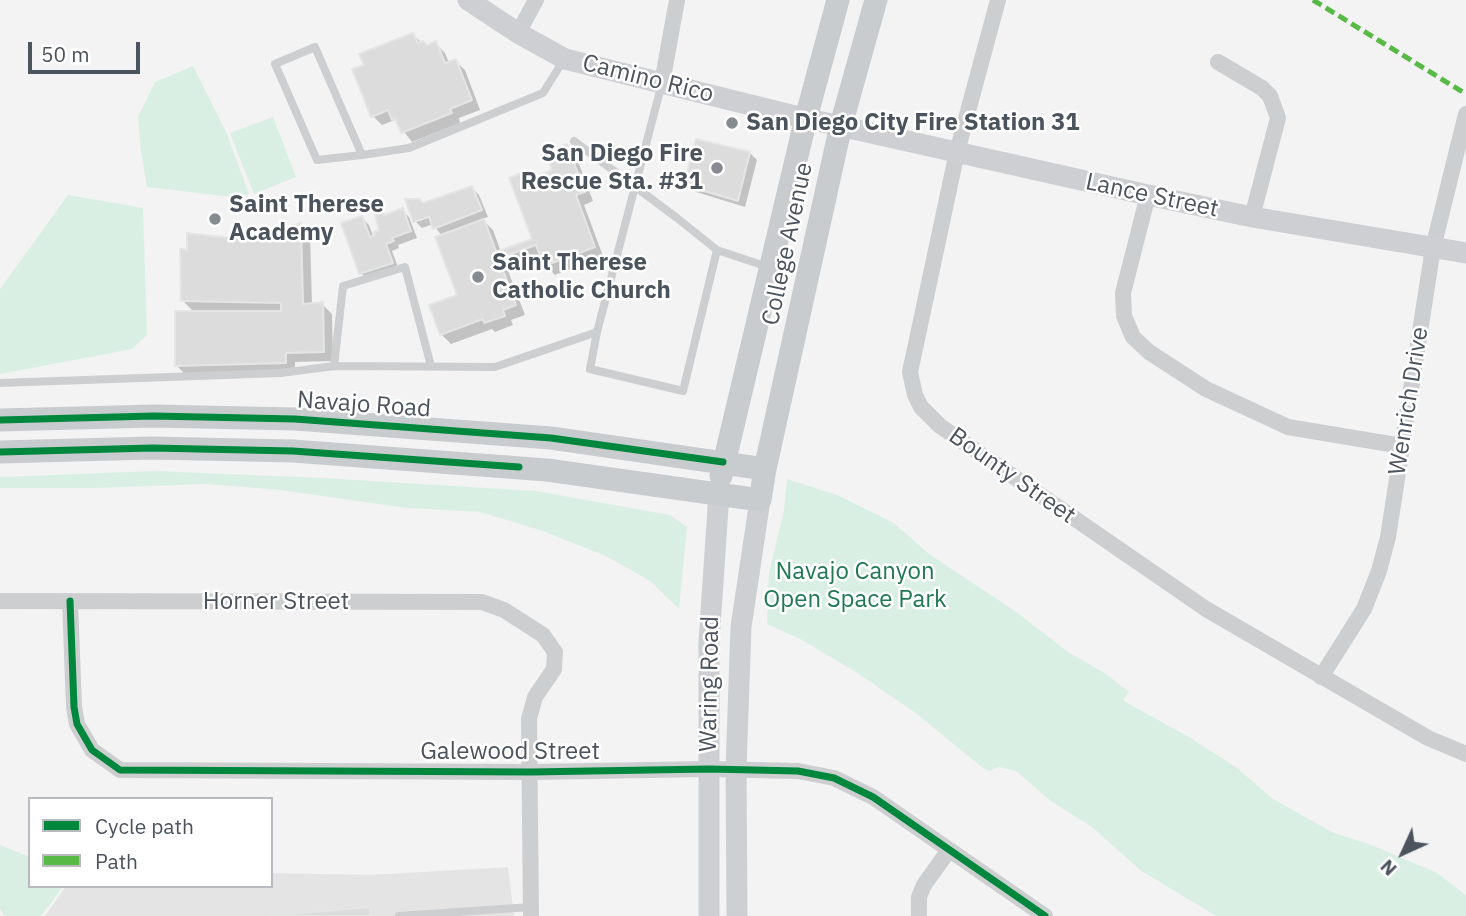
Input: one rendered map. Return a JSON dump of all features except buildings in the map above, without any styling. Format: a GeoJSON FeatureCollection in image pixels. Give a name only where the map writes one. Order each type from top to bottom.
{"type":"FeatureCollection","features":[{"type":"Feature","properties":{"kind":"main road","name":"College Avenue"},"geometry":{"type":"LineString","coordinates":[[719,493],[723,462],[806,118],[838,0]]}},
{"type":"Feature","properties":{"kind":"main road","name":"College Avenue"},"geometry":{"type":"LineString","coordinates":[[760,500],[841,125],[876,0]]}},
{"type":"Feature","properties":{"kind":"main road","name":"Navajo Road"},"geometry":{"type":"LineString","coordinates":[[0,420],[154,416],[295,419],[551,438],[765,469]]}},
{"type":"Feature","properties":{"kind":"main road","name":"Navajo Road"},"geometry":{"type":"LineString","coordinates":[[0,452],[152,448],[292,451],[547,470],[760,500]]}},
{"type":"Feature","properties":{"kind":"street","name":"Camino Rico"},"geometry":{"type":"LineString","coordinates":[[468,0],[518,33],[565,59],[841,125]]}},
{"type":"Feature","properties":{"kind":"street"},"geometry":{"type":"LineString","coordinates":[[518,33],[536,0]]}},
{"type":"Feature","properties":{"kind":"street"},"geometry":{"type":"LineString","coordinates":[[662,83],[677,0]]}},
{"type":"Feature","properties":{"kind":"street","name":"Bounty Street"},"geometry":{"type":"LineString","coordinates":[[998,0],[957,152],[911,372],[915,395],[921,407],[940,426],[1206,609],[1428,738],[1466,754]]}},
{"type":"Feature","properties":{"kind":"street"},"geometry":{"type":"LineString","coordinates":[[1217,62],[1262,88],[1270,96],[1278,118],[1252,217]]}},
{"type":"Feature","properties":{"kind":"street","name":"Wenrich Drive"},"geometry":{"type":"LineString","coordinates":[[1321,677],[1364,609],[1379,571],[1388,537],[1433,248],[1466,114]]}},
{"type":"Feature","properties":{"kind":"street","name":"Lance Street"},"geometry":{"type":"LineString","coordinates":[[841,125],[1252,217],[1466,253]]}},
{"type":"Feature","properties":{"kind":"street"},"geometry":{"type":"LineString","coordinates":[[1148,195],[1123,293],[1124,316],[1133,337],[1149,352],[1206,389],[1288,427],[1402,446]]}},
{"type":"Feature","properties":{"kind":"street","name":"Waring Road"},"geometry":{"type":"LineString","coordinates":[[709,916],[709,642],[719,493]]}},
{"type":"Feature","properties":{"kind":"street","name":"Waring Road"},"geometry":{"type":"LineString","coordinates":[[737,916],[736,769],[741,627],[760,500]]}},
{"type":"Feature","properties":{"kind":"street","name":"Horner Street"},"geometry":{"type":"LineString","coordinates":[[0,601],[482,602],[504,610],[542,635],[555,652],[554,669],[535,697],[529,719],[531,772]]}},
{"type":"Feature","properties":{"kind":"street","name":"Galewood Street"},"geometry":{"type":"LineString","coordinates":[[70,601],[77,724],[92,750],[120,770],[798,771],[834,779],[873,797],[1045,916]]}},
{"type":"Feature","properties":{"kind":"street"},"geometry":{"type":"LineString","coordinates":[[531,772],[531,912]]}},
{"type":"Feature","properties":{"kind":"street"},"geometry":{"type":"LineString","coordinates":[[919,916],[919,897],[924,885],[949,850]]}},
{"type":"Feature","properties":{"kind":"lane"},"geometry":{"type":"LineString","coordinates":[[362,155],[315,47],[275,64],[317,160],[362,155],[409,148],[543,93],[565,59]]}},
{"type":"Feature","properties":{"kind":"lane"},"geometry":{"type":"LineString","coordinates":[[662,83],[597,332],[590,369],[683,391],[717,250]]}},
{"type":"Feature","properties":{"kind":"lane"},"geometry":{"type":"LineString","coordinates":[[574,141],[717,250],[770,268]]}},
{"type":"Feature","properties":{"kind":"lane"},"geometry":{"type":"LineString","coordinates":[[334,366],[343,286],[405,267],[431,366]]}},
{"type":"Feature","properties":{"kind":"lane"},"geometry":{"type":"LineString","coordinates":[[0,383],[281,373],[334,366],[495,367],[597,332]]}},
{"type":"Feature","properties":{"kind":"lane"},"geometry":{"type":"LineString","coordinates":[[399,916],[531,912]]}},
{"type":"Feature","properties":{"kind":"shaded area"},"geometry":{"type":"Polygon","coordinates":[[[508,867],[514,916],[45,916],[65,888],[273,888],[273,873],[370,875],[508,867]]]}},
{"type":"Feature","properties":{"kind":"green space"},"geometry":{"type":"Polygon","coordinates":[[[193,66],[226,132],[249,194],[231,197],[147,187],[138,117],[155,82],[193,66]]]}},
{"type":"Feature","properties":{"kind":"green space"},"geometry":{"type":"Polygon","coordinates":[[[273,117],[296,177],[254,194],[230,133],[273,117]]]}},
{"type":"Feature","properties":{"kind":"green space"},"geometry":{"type":"Polygon","coordinates":[[[68,195],[143,208],[147,335],[132,349],[0,374],[0,289],[68,195]]]}},
{"type":"Feature","properties":{"kind":"green space"},"geometry":{"type":"Polygon","coordinates":[[[153,471],[536,491],[670,515],[687,527],[679,609],[650,581],[606,556],[540,530],[480,512],[407,508],[280,490],[207,484],[0,488],[0,477],[153,471]]]}},
{"type":"Feature","properties":{"kind":"green space","name":"Navajo Canyon Open Space Park"},"geometry":{"type":"Polygon","coordinates":[[[787,479],[837,495],[894,523],[929,554],[1015,611],[1068,652],[1106,674],[1129,692],[1123,700],[1237,768],[1273,799],[1334,833],[1369,844],[1437,873],[1466,895],[1466,916],[1216,916],[1140,870],[1092,827],[1052,802],[1016,771],[999,767],[989,771],[917,714],[859,674],[802,640],[767,624],[769,573],[784,510],[787,479]]]}},
{"type":"Feature","properties":{"kind":"green space"},"geometry":{"type":"Polygon","coordinates":[[[0,845],[28,856],[28,888],[62,888],[41,916],[4,916],[0,908],[0,845]]]}},
{"type":"Feature","properties":{"kind":"marked path"},"geometry":{"type":"LineString","coordinates":[[1313,0],[1466,94]]}},
{"type":"Feature","properties":{"kind":"cycle path"},"geometry":{"type":"LineString","coordinates":[[0,420],[154,416],[295,419],[551,438],[723,462]]}},
{"type":"Feature","properties":{"kind":"cycle path"},"geometry":{"type":"LineString","coordinates":[[0,452],[152,448],[293,451],[519,467]]}},
{"type":"Feature","properties":{"kind":"cycle path"},"geometry":{"type":"LineString","coordinates":[[70,601],[77,724],[92,750],[120,770],[798,771],[834,778],[873,797],[1045,916]]}},
{"type":"Feature","properties":{"kind":"place","name":"San Diego City Fire Station 31"},"geometry":{"type":"Point","coordinates":[732,123]}},
{"type":"Feature","properties":{"kind":"place","name":"San Diego Fire Rescue Sta. #31"},"geometry":{"type":"Point","coordinates":[717,168]}},
{"type":"Feature","properties":{"kind":"place","name":"Saint Therese Academy"},"geometry":{"type":"Point","coordinates":[215,219]}},
{"type":"Feature","properties":{"kind":"place","name":"Saint Therese Catholic Church"},"geometry":{"type":"Point","coordinates":[478,277]}}]}
